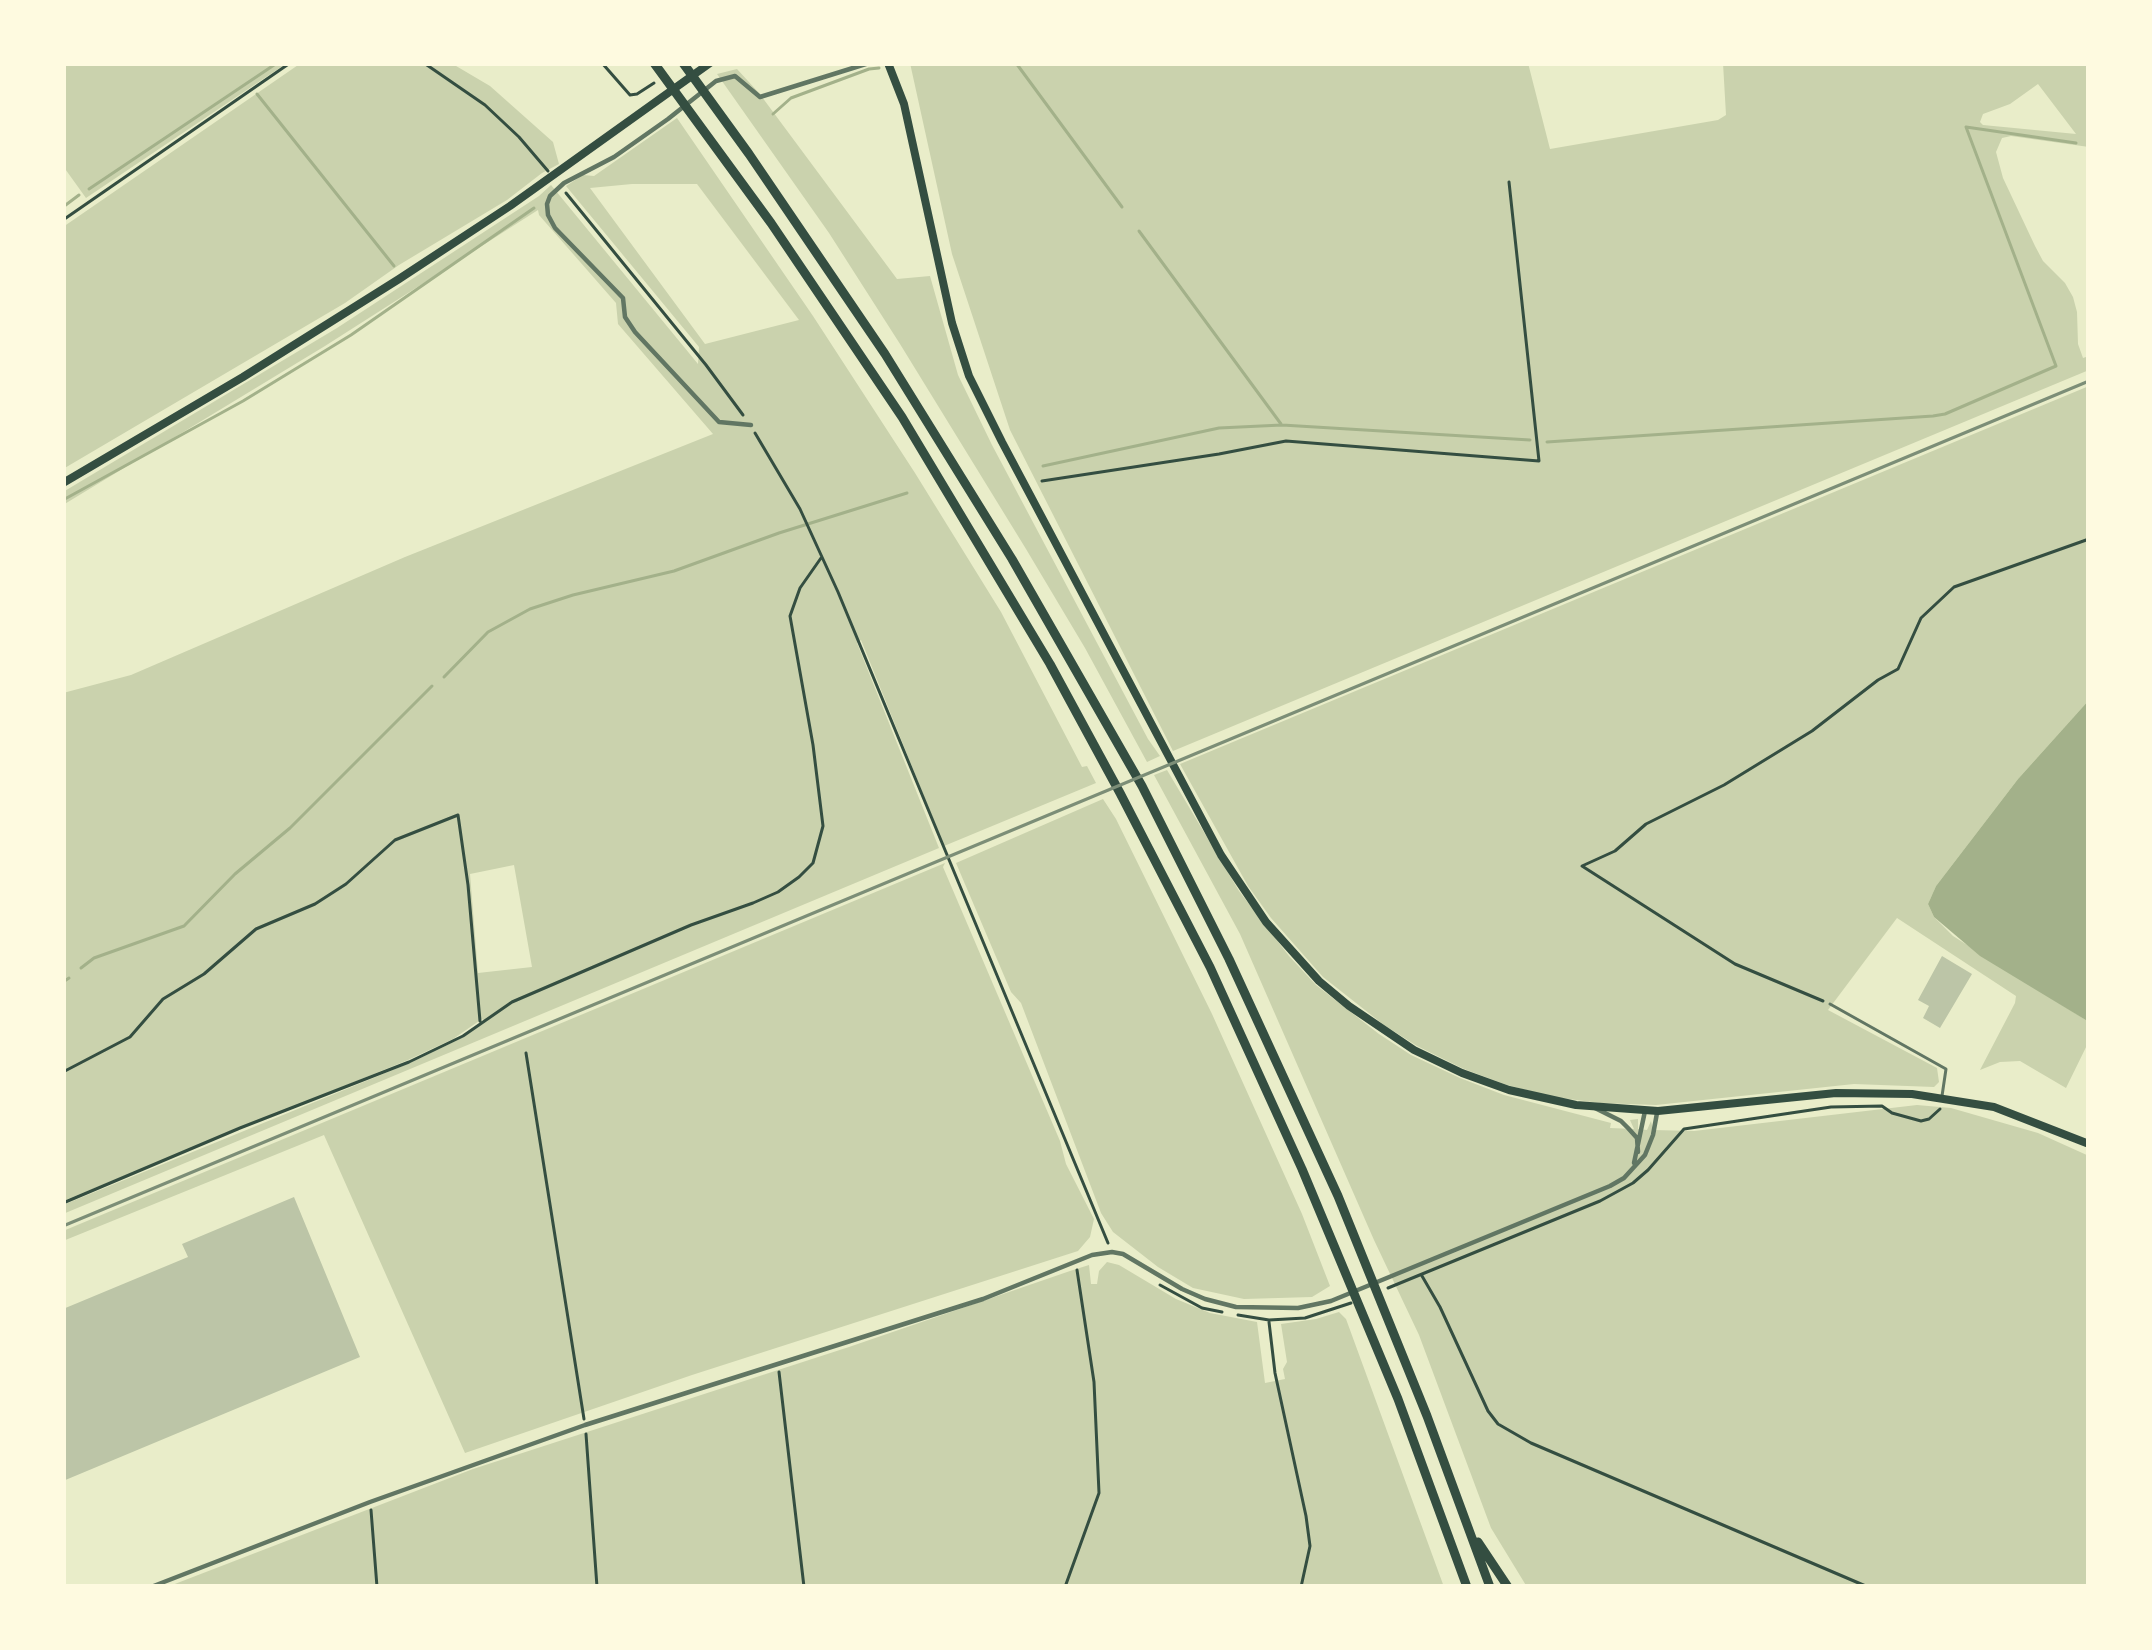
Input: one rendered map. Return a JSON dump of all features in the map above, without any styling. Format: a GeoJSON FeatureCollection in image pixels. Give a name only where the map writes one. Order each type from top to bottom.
{"type":"FeatureCollection","features":[{"type":"Feature","properties":{"kind":"highway"},"geometry":{"type":"LineString","coordinates":[[682,63],[885,354],[1024,578],[1130,763],[1260,1022],[1370,1269],[1490,1587]]}},
{"type":"Feature","properties":{"kind":"highway"},"geometry":{"type":"LineString","coordinates":[[657,66],[758,204],[912,434],[1050,664],[1121,795],[1251,1052],[1349,1277],[1467,1587]]}},
{"type":"Feature","properties":{"kind":"highway"},"geometry":{"type":"LineString","coordinates":[[1472,1532],[1508,1587]]}},
{"type":"Feature","properties":{"kind":"main road"},"geometry":{"type":"LineString","coordinates":[[63,483],[380,291],[510,206],[710,63]]}},
{"type":"Feature","properties":{"kind":"main road"},"geometry":{"type":"LineString","coordinates":[[888,63],[904,104],[952,323],[970,376],[1221,855],[1266,922],[1319,980],[1414,1050],[1509,1090],[1595,1108],[1645,1111],[1836,1093],[1942,1098],[1994,1107],[2089,1144]]}},
{"type":"Feature","properties":{"kind":"street"},"geometry":{"type":"LineString","coordinates":[[751,425],[719,422],[635,332],[625,317],[623,298],[555,228],[547,204],[564,183],[614,157],[716,81],[735,76],[760,97],[869,63]]}},
{"type":"Feature","properties":{"kind":"street"},"geometry":{"type":"LineString","coordinates":[[1595,1108],[1628,1128],[1637,1138],[1638,1152]]}},
{"type":"Feature","properties":{"kind":"street"},"geometry":{"type":"LineString","coordinates":[[1632,1168],[1645,1111]]}},
{"type":"Feature","properties":{"kind":"street"},"geometry":{"type":"LineString","coordinates":[[151,1587],[585,1425],[983,1299],[1092,1256],[1112,1252],[1205,1299],[1236,1307],[1315,1306],[1610,1186],[1645,1155],[1658,1111]]}},
{"type":"Feature","properties":{"kind":"lane"},"geometry":{"type":"LineString","coordinates":[[1831,1004],[1946,1069],[1942,1098]]}},
{"type":"Feature","properties":{"kind":"path"},"geometry":{"type":"LineString","coordinates":[[63,220],[290,63]]}},
{"type":"Feature","properties":{"kind":"path"},"geometry":{"type":"LineString","coordinates":[[424,63],[484,105],[533,153]]}},
{"type":"Feature","properties":{"kind":"path"},"geometry":{"type":"LineString","coordinates":[[602,63],[631,95],[647,88]]}},
{"type":"Feature","properties":{"kind":"path"},"geometry":{"type":"LineString","coordinates":[[1042,481],[1286,441],[1539,461],[1508,182]]}},
{"type":"Feature","properties":{"kind":"path"},"geometry":{"type":"LineString","coordinates":[[571,198],[751,425],[800,509],[1112,1252]]}},
{"type":"Feature","properties":{"kind":"path"},"geometry":{"type":"LineString","coordinates":[[1831,1004],[1735,964],[1582,866],[1615,851],[1646,824],[1777,753],[1898,669],[1921,618],[1954,587],[2089,539]]}},
{"type":"Feature","properties":{"kind":"path"},"geometry":{"type":"LineString","coordinates":[[63,1203],[409,1061],[454,1041],[512,1002],[778,892],[813,862],[823,826],[790,616],[800,588],[821,556]]}},
{"type":"Feature","properties":{"kind":"path"},"geometry":{"type":"LineString","coordinates":[[63,1072],[130,1037],[163,999],[204,974],[256,929],[315,904],[346,884],[395,840],[458,815],[480,1023]]}},
{"type":"Feature","properties":{"kind":"path"},"geometry":{"type":"LineString","coordinates":[[526,1053],[585,1425],[597,1587]]}},
{"type":"Feature","properties":{"kind":"path"},"geometry":{"type":"LineString","coordinates":[[1868,1587],[1531,1443],[1498,1424],[1421,1274],[1616,1192],[1648,1170],[1684,1129],[1832,1107],[1882,1106],[1892,1113],[1929,1120],[1939,1112],[1942,1098]]}},
{"type":"Feature","properties":{"kind":"path"},"geometry":{"type":"LineString","coordinates":[[1065,1587],[1099,1493],[1094,1382],[1076,1263]]}},
{"type":"Feature","properties":{"kind":"path"},"geometry":{"type":"LineString","coordinates":[[1269,1320],[1310,1546],[1300,1587]]}},
{"type":"Feature","properties":{"kind":"path"},"geometry":{"type":"LineString","coordinates":[[778,1365],[804,1587]]}},
{"type":"Feature","properties":{"kind":"path"},"geometry":{"type":"LineString","coordinates":[[370,1502],[377,1587]]}},
{"type":"Feature","properties":{"kind":"shaded area"},"geometry":{"type":"Polygon","coordinates":[[[63,63],[287,63],[86,198],[63,166],[63,63]]]}},
{"type":"Feature","properties":{"kind":"shaded area"},"geometry":{"type":"Polygon","coordinates":[[[301,63],[451,63],[490,86],[553,142],[559,164],[345,303],[63,469],[63,227],[301,63]]]}},
{"type":"Feature","properties":{"kind":"shaded area"},"geometry":{"type":"Polygon","coordinates":[[[910,63],[1528,63],[1550,149],[1718,120],[1726,115],[1723,63],[2089,63],[2089,147],[2011,136],[2002,138],[1996,152],[2035,246],[2073,297],[2078,344],[2083,358],[2089,356],[2089,370],[1173,751],[1010,430],[952,254],[910,63]],[[2038,84],[2010,104],[1983,114],[1980,122],[1983,125],[2076,134],[2038,84]]]}},
{"type":"Feature","properties":{"kind":"shaded area"},"geometry":{"type":"Polygon","coordinates":[[[737,69],[897,279],[930,276],[958,375],[1160,756],[1147,762],[1085,648],[900,344],[717,74],[737,69]]]}},
{"type":"Feature","properties":{"kind":"shaded area"},"geometry":{"type":"Polygon","coordinates":[[[677,118],[915,473],[1001,612],[1082,767],[1087,766],[1096,783],[944,846],[861,640],[857,643],[939,848],[63,1214],[63,1205],[410,1063],[464,1037],[485,1021],[408,1060],[63,1201],[63,693],[131,675],[405,557],[713,434],[618,324],[616,303],[538,210],[63,505],[63,492],[337,328],[551,185],[698,364],[699,347],[566,186],[583,175],[594,176],[677,118]],[[697,184],[590,188],[705,344],[799,320],[697,184]],[[514,865],[470,874],[478,973],[532,967],[514,865]]]}},
{"type":"Feature","properties":{"kind":"shaded area"},"geometry":{"type":"Polygon","coordinates":[[[2089,386],[2089,700],[2018,779],[1936,886],[1928,904],[1953,936],[2089,1022],[2089,1041],[2066,1088],[2020,1061],[1980,1070],[2016,996],[1897,918],[1828,1010],[1937,1068],[1939,1082],[1934,1087],[1854,1084],[1656,1105],[1553,1097],[1507,1085],[1417,1046],[1323,977],[1248,886],[1180,764],[2089,386]]]}},
{"type":"Feature","properties":{"kind":"shaded area"},"geometry":{"type":"Polygon","coordinates":[[[2089,700],[2089,1022],[1980,956],[1934,917],[1928,904],[1936,886],[2018,779],[2089,700]]]}},
{"type":"Feature","properties":{"kind":"shaded area"},"geometry":{"type":"Polygon","coordinates":[[[1167,770],[1239,891],[1316,985],[1411,1055],[1460,1078],[1504,1095],[1611,1123],[1610,1128],[1634,1129],[1630,1120],[1638,1119],[1638,1129],[1647,1130],[1651,1121],[1653,1130],[1694,1131],[1917,1105],[1951,1108],[2038,1133],[2089,1156],[2089,1587],[1527,1587],[1491,1528],[1419,1335],[1240,934],[1154,775],[1167,770]]]}},
{"type":"Feature","properties":{"kind":"shaded area"},"geometry":{"type":"Polygon","coordinates":[[[1103,799],[1212,1014],[1302,1214],[1330,1286],[1312,1297],[1244,1299],[1193,1288],[1113,1232],[1101,1213],[1021,1003],[1011,992],[956,863],[1103,799]]]}},
{"type":"Feature","properties":{"kind":"shaded area"},"geometry":{"type":"Polygon","coordinates":[[[945,863],[1066,1164],[1094,1219],[1090,1237],[1078,1251],[465,1453],[324,1135],[63,1241],[63,1231],[945,863]]]}},
{"type":"Feature","properties":{"kind":"shaded area"},"geometry":{"type":"Polygon","coordinates":[[[1107,1262],[1210,1313],[1257,1322],[1265,1383],[1285,1379],[1281,1324],[1339,1312],[1346,1319],[1444,1587],[167,1587],[473,1469],[1070,1271],[1089,1265],[1091,1284],[1097,1284],[1107,1262]]]}},
{"type":"Feature","properties":{"kind":"building"},"geometry":{"type":"Polygon","coordinates":[[[1942,956],[1972,974],[1940,1028],[1923,1018],[1929,1006],[1918,1000],[1942,956]]]}},
{"type":"Feature","properties":{"kind":"building"},"geometry":{"type":"Polygon","coordinates":[[[294,1197],[360,1357],[63,1481],[63,1309],[188,1257],[182,1244],[294,1197]]]}},
{"type":"Feature","properties":{"kind":"waterway"},"geometry":{"type":"LineString","coordinates":[[89,189],[277,63]]}},
{"type":"Feature","properties":{"kind":"waterway"},"geometry":{"type":"LineString","coordinates":[[1016,63],[1122,207]]}},
{"type":"Feature","properties":{"kind":"waterway"},"geometry":{"type":"LineString","coordinates":[[773,114],[791,98],[879,68]]}},
{"type":"Feature","properties":{"kind":"waterway"},"geometry":{"type":"LineString","coordinates":[[257,94],[394,266]]}},
{"type":"Feature","properties":{"kind":"waterway"},"geometry":{"type":"LineString","coordinates":[[1547,442],[1933,416],[2056,366],[1966,127],[2076,143]]}},
{"type":"Feature","properties":{"kind":"waterway"},"geometry":{"type":"LineString","coordinates":[[63,207],[79,195]]}},
{"type":"Feature","properties":{"kind":"waterway"},"geometry":{"type":"LineString","coordinates":[[63,500],[351,335],[534,208]]}},
{"type":"Feature","properties":{"kind":"waterway"},"geometry":{"type":"LineString","coordinates":[[1139,231],[1281,424]]}},
{"type":"Feature","properties":{"kind":"waterway"},"geometry":{"type":"LineString","coordinates":[[1043,466],[1219,428],[1282,425],[1530,440]]}},
{"type":"Feature","properties":{"kind":"waterway"},"geometry":{"type":"LineString","coordinates":[[444,677],[488,632],[530,609],[674,571],[907,493]]}},
{"type":"Feature","properties":{"kind":"waterway"},"geometry":{"type":"LineString","coordinates":[[81,968],[94,958],[184,926],[432,686]]}},
{"type":"Feature","properties":{"kind":"waterway"},"geometry":{"type":"LineString","coordinates":[[63,982],[69,978]]}},
{"type":"Feature","properties":{"kind":"railway"},"geometry":{"type":"LineString","coordinates":[[63,1226],[2089,381]]}}]}
